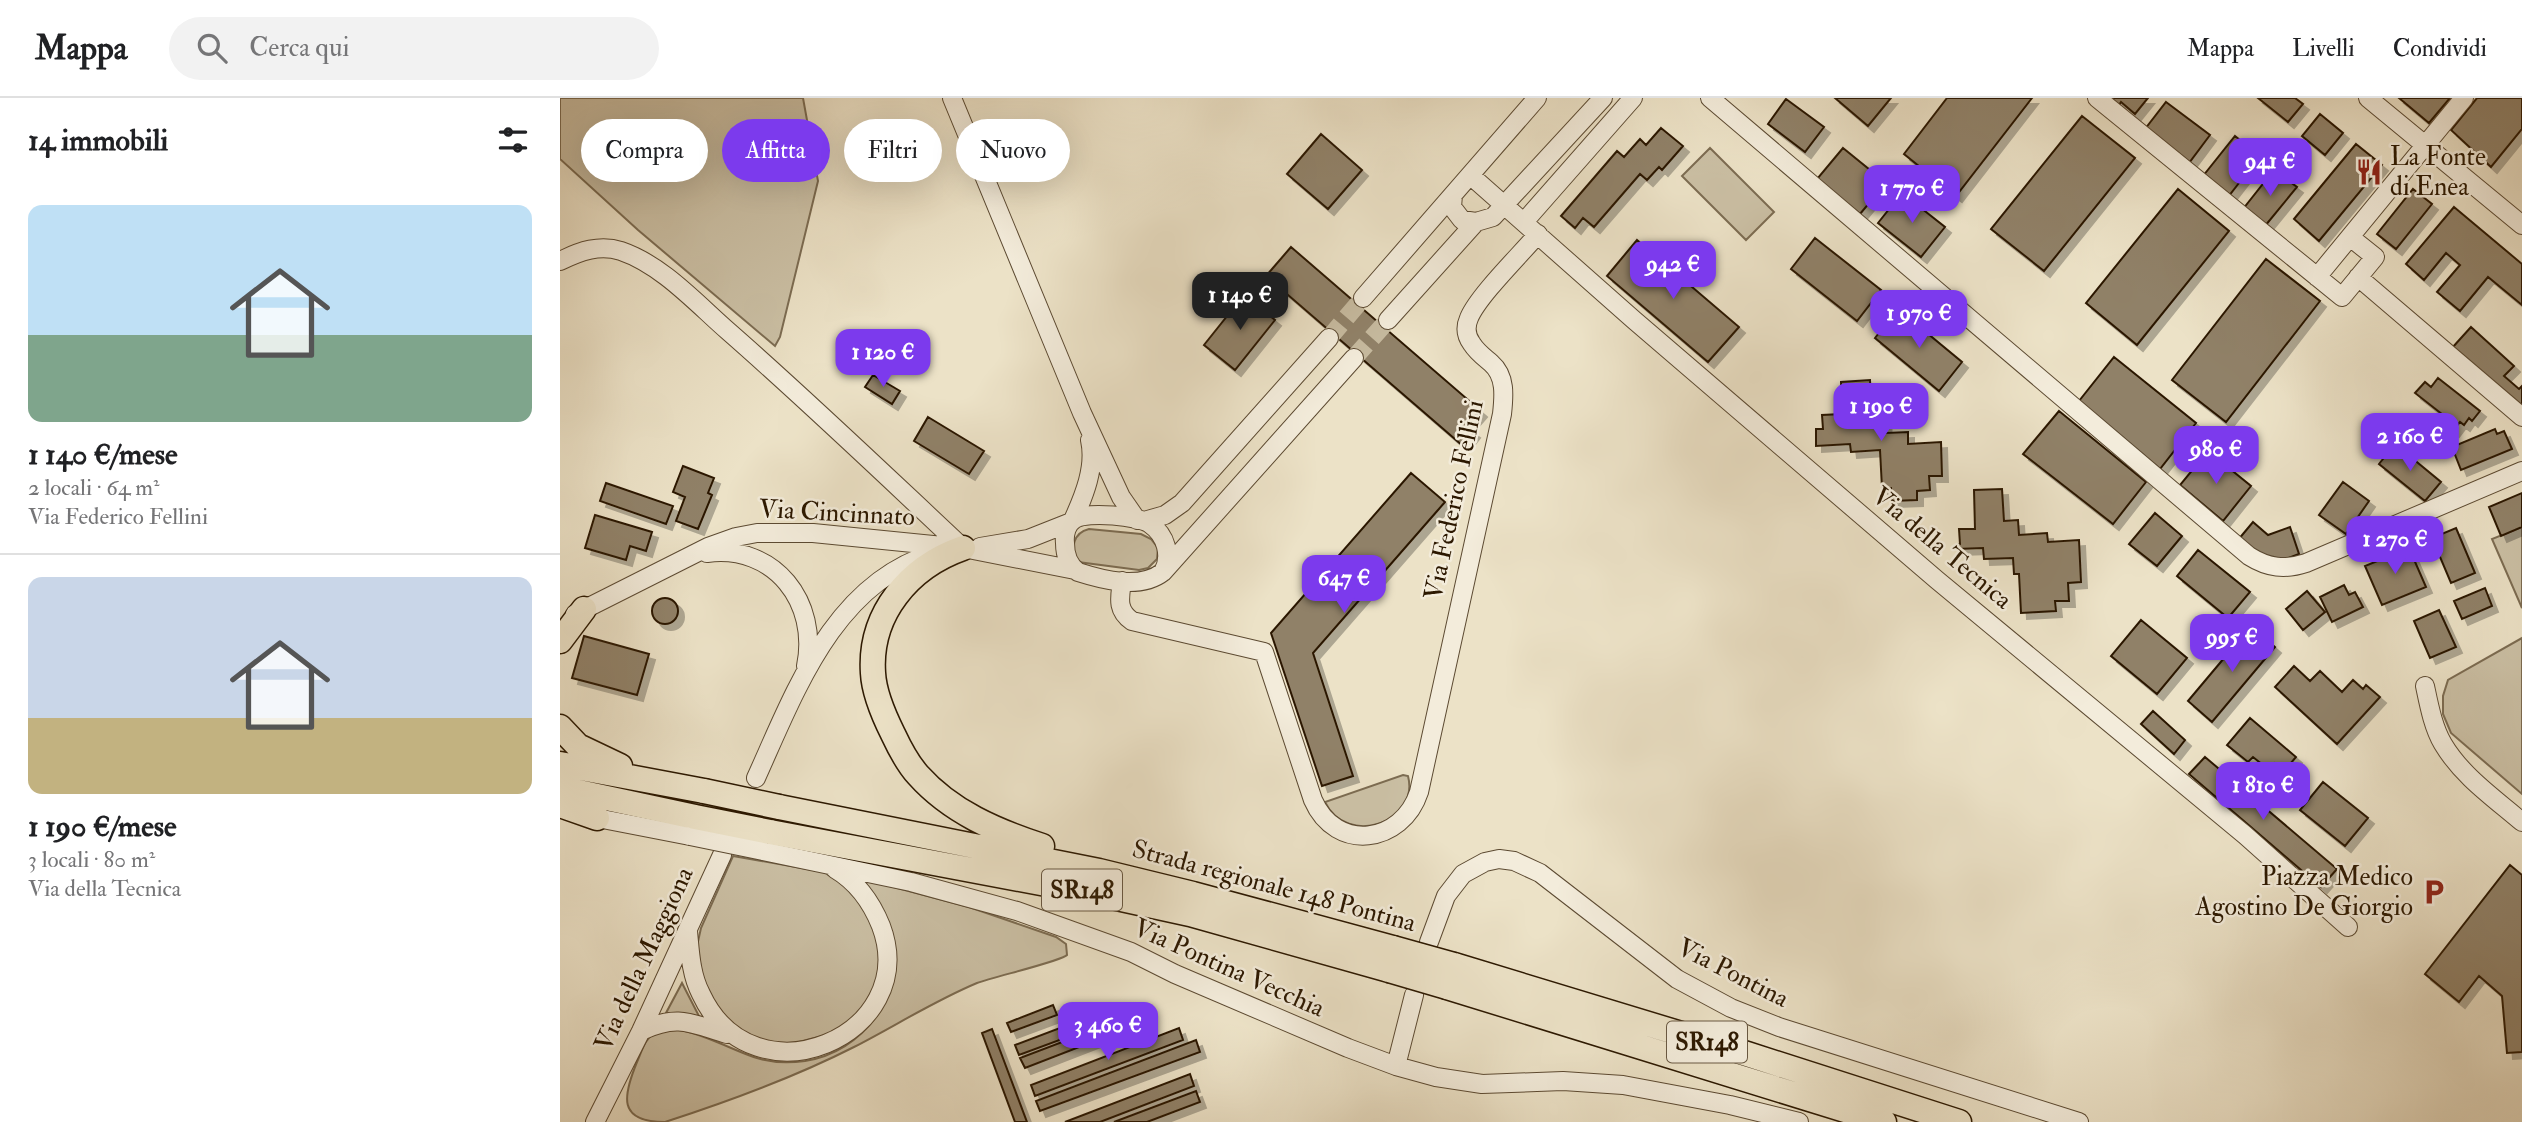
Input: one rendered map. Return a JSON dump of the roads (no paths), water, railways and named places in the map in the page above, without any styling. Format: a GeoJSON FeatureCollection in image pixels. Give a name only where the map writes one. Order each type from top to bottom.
{"type":"FeatureCollection","features":[{"type":"Feature","properties":{"kind":"highway"},"geometry":{"type":"LineString","coordinates":[[963,548],[935,560],[901,589],[886,610],[876,636],[873,663],[876,692],[888,726],[912,768],[923,781],[959,811],[988,826],[1023,840],[1193,894]]}},
{"type":"Feature","properties":{"kind":"highway"},"geometry":{"type":"LineString","coordinates":[[560,641],[584,609]]}},
{"type":"Feature","properties":{"kind":"highway"},"geometry":{"type":"LineString","coordinates":[[560,727],[573,741],[598,757],[673,786]]}},
{"type":"Feature","properties":{"kind":"highway","name":"Strada regionale 148 Pontina"},"geometry":{"type":"LineString","coordinates":[[560,764],[1076,866],[1193,894],[1391,959],[1747,1054],[1959,1122]]}},
{"type":"Feature","properties":{"kind":"highway","name":"Strada regionale 148 Pontina"},"geometry":{"type":"LineString","coordinates":[[560,788],[692,826],[767,842],[1094,893],[1391,959]]}},
{"type":"Feature","properties":{"kind":"highway"},"geometry":{"type":"LineString","coordinates":[[560,805],[597,818]]}},
{"type":"Feature","properties":{"kind":"highway"},"geometry":{"type":"LineString","coordinates":[[1450,976],[1884,1122]]}},
{"type":"Feature","properties":{"kind":"street"},"geometry":{"type":"LineString","coordinates":[[952,98],[1082,413],[1121,497],[1141,521]]}},
{"type":"Feature","properties":{"kind":"street"},"geometry":{"type":"LineString","coordinates":[[1363,298],[1537,98]]}},
{"type":"Feature","properties":{"kind":"street"},"geometry":{"type":"LineString","coordinates":[[1453,195],[1451,205],[1457,216],[1466,222],[1489,219],[1505,205],[1602,98]]}},
{"type":"Feature","properties":{"kind":"street"},"geometry":{"type":"LineString","coordinates":[[1524,222],[1633,98]]}},
{"type":"Feature","properties":{"kind":"street"},"geometry":{"type":"LineString","coordinates":[[1710,98],[2249,556],[2274,567],[2286,568],[2306,564],[2522,471]]}},
{"type":"Feature","properties":{"kind":"street"},"geometry":{"type":"LineString","coordinates":[[2097,98],[2342,297],[2375,257],[2350,237]]}},
{"type":"Feature","properties":{"kind":"street"},"geometry":{"type":"LineString","coordinates":[[2368,98],[2522,225]]}},
{"type":"Feature","properties":{"kind":"street"},"geometry":{"type":"LineString","coordinates":[[2317,277],[2464,98]]}},
{"type":"Feature","properties":{"kind":"street","name":"Via della Tecnica"},"geometry":{"type":"LineString","coordinates":[[1470,174],[1634,320],[1937,580],[2245,835],[2348,927]]}},
{"type":"Feature","properties":{"kind":"street"},"geometry":{"type":"LineString","coordinates":[[1388,320],[1476,222]]}},
{"type":"Feature","properties":{"kind":"street","name":"Via Federico Fellini"},"geometry":{"type":"LineString","coordinates":[[1122,581],[1120,606],[1129,619],[1265,652],[1312,800],[1326,821],[1340,830],[1364,836],[1383,832],[1401,821],[1419,792],[1503,414],[1501,378],[1495,367],[1471,344],[1467,334],[1468,323],[1479,303],[1538,234]]}},
{"type":"Feature","properties":{"kind":"street"},"geometry":{"type":"LineString","coordinates":[[560,261],[588,250],[608,248],[632,255],[653,268],[793,388],[963,548]]}},
{"type":"Feature","properties":{"kind":"street"},"geometry":{"type":"LineString","coordinates":[[2358,277],[2522,417]]}},
{"type":"Feature","properties":{"kind":"street"},"geometry":{"type":"LineString","coordinates":[[1082,413],[1090,442],[1091,462],[1085,490],[1065,540],[1068,559],[1075,570],[1122,581],[1143,582],[1163,572],[1352,361],[1327,340],[1177,507],[1165,515],[1141,521]]}},
{"type":"Feature","properties":{"kind":"street"},"geometry":{"type":"LineString","coordinates":[[1232,447],[1256,467]]}},
{"type":"Feature","properties":{"kind":"street"},"geometry":{"type":"LineString","coordinates":[[910,543],[925,529],[924,512]]}},
{"type":"Feature","properties":{"kind":"street"},"geometry":{"type":"LineString","coordinates":[[1072,521],[1095,515],[1141,521],[1153,527],[1167,548],[1168,559],[1163,572]]}},
{"type":"Feature","properties":{"kind":"street","name":"Via Cincinnato"},"geometry":{"type":"LineString","coordinates":[[963,548],[1024,540],[1072,521]]}},
{"type":"Feature","properties":{"kind":"street","name":"Via Cincinnato"},"geometry":{"type":"LineString","coordinates":[[560,622],[683,559],[736,537],[766,532],[813,533],[963,548],[1075,570]]}},
{"type":"Feature","properties":{"kind":"street"},"geometry":{"type":"LineString","coordinates":[[756,778],[804,675],[833,628],[873,587],[918,558],[963,548]]}},
{"type":"Feature","properties":{"kind":"street"},"geometry":{"type":"LineString","coordinates":[[683,559],[716,551],[737,553],[758,561],[782,577],[802,605],[808,626],[804,675]]}},
{"type":"Feature","properties":{"kind":"street"},"geometry":{"type":"LineString","coordinates":[[2425,686],[2434,722],[2446,749],[2472,780],[2522,822]]}},
{"type":"Feature","properties":{"kind":"street"},"geometry":{"type":"LineString","coordinates":[[560,811],[597,818],[692,826]]}},
{"type":"Feature","properties":{"kind":"street","name":"Via Pontina Vecchia"},"geometry":{"type":"LineString","coordinates":[[767,842],[829,865],[911,882],[977,900],[1107,943],[1289,1024],[1396,1066],[1449,1080],[1482,1084],[1583,1082],[1634,1086],[1799,1122]]}},
{"type":"Feature","properties":{"kind":"street","name":"Via della Maggiona"},"geometry":{"type":"LineString","coordinates":[[595,1122],[641,1031],[722,855]]}},
{"type":"Feature","properties":{"kind":"street","name":"Via Pontina"},"geometry":{"type":"LineString","coordinates":[[1429,942],[1446,896],[1463,874],[1485,862],[1499,859],[1514,861],[1540,873],[1677,979],[1731,1008],[1779,1027],[2079,1122]]}},
{"type":"Feature","properties":{"kind":"street"},"geometry":{"type":"LineString","coordinates":[[641,1031],[662,1022],[679,1020],[776,1052],[807,1050],[821,1046],[858,1025],[875,1001],[886,972],[888,957],[883,932],[872,906],[852,880],[829,865]]}},
{"type":"Feature","properties":{"kind":"street"},"geometry":{"type":"LineString","coordinates":[[688,931],[692,967],[699,992],[713,1016],[730,1035]]}},
{"type":"Feature","properties":{"kind":"street"},"geometry":{"type":"LineString","coordinates":[[1396,1066],[1414,995]]}},
{"type":"Feature","properties":{"kind":"tunnel"},"geometry":{"type":"LineString","coordinates":[[1329,338],[1363,298]]}},
{"type":"Feature","properties":{"kind":"tunnel"},"geometry":{"type":"LineString","coordinates":[[1354,358],[1388,320]]}},
{"type":"Feature","properties":{"kind":"place","name":"La Fonte di Enea"},"geometry":{"type":"Point","coordinates":[2369,172]}},
{"type":"Feature","properties":{"kind":"place","name":"Piazza Medico Agostino De Giorgio"},"geometry":{"type":"Point","coordinates":[2434,892]}}]}
